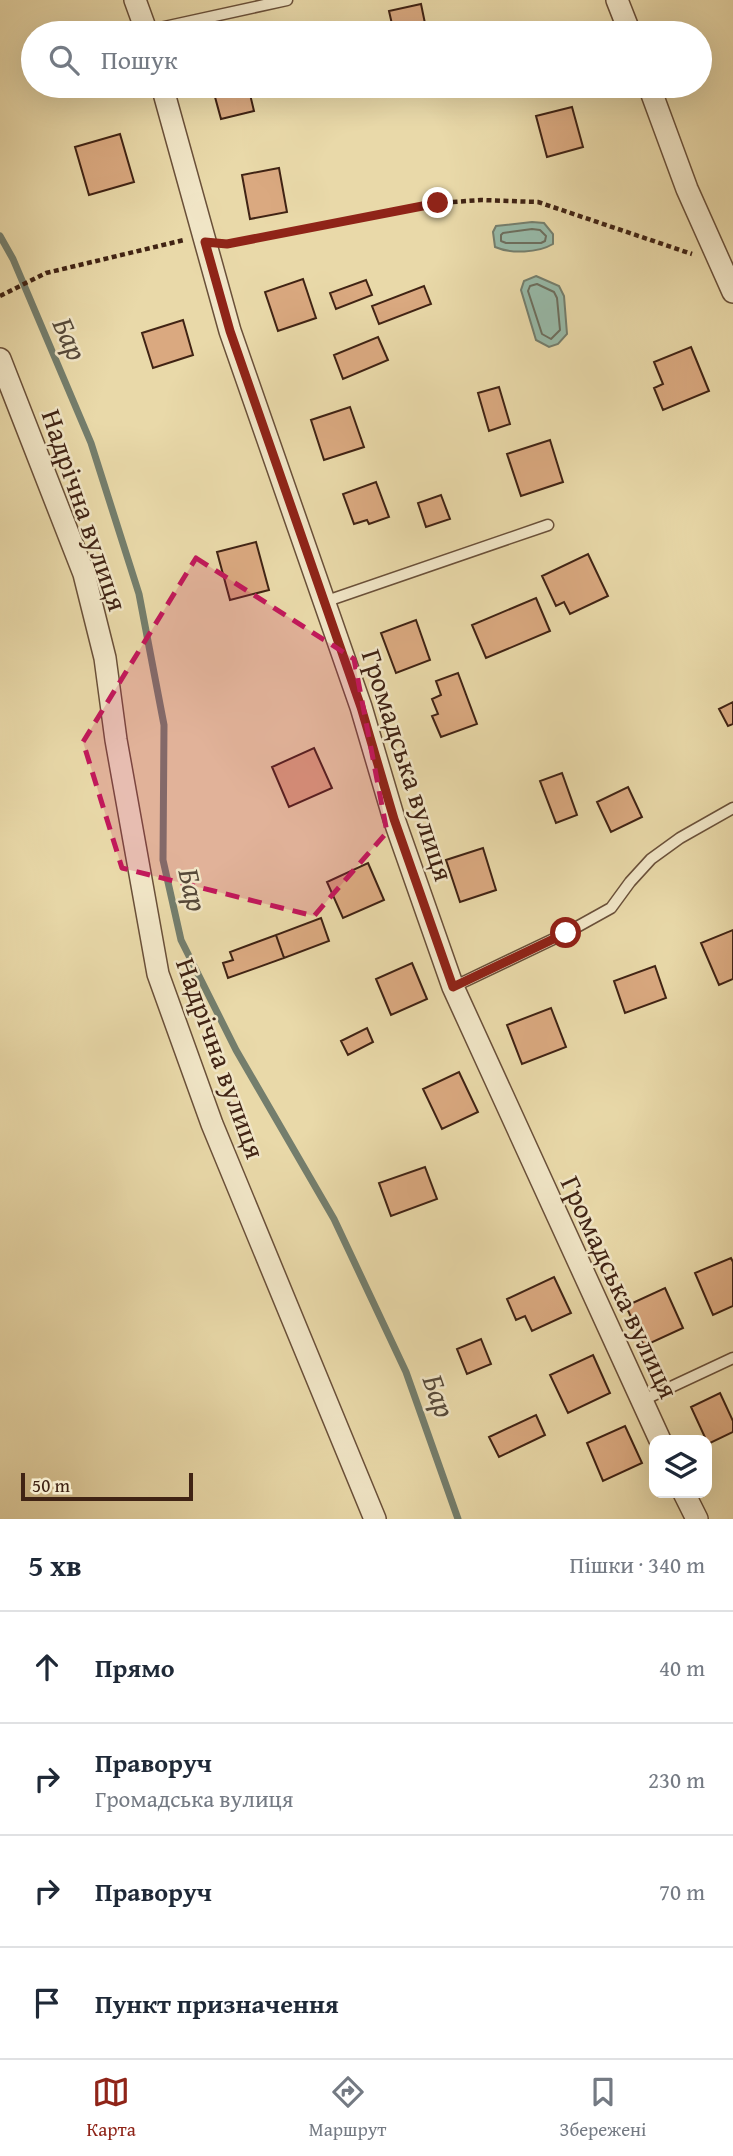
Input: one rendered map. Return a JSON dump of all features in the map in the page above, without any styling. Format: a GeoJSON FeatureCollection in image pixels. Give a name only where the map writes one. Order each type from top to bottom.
{"type":"FeatureCollection","features":[{"type":"Feature","properties":{"kind":"street"},"geometry":{"type":"LineString","coordinates":[[135,0],[143,21]]}},
{"type":"Feature","properties":{"kind":"street"},"geometry":{"type":"LineString","coordinates":[[617,0],[625,21]]}},
{"type":"Feature","properties":{"kind":"street","name":"Громадська вулиця"},"geometry":{"type":"LineString","coordinates":[[165,98],[230,331],[361,707],[394,819],[453,987],[658,1435]]}},
{"type":"Feature","properties":{"kind":"street"},"geometry":{"type":"LineString","coordinates":[[653,98],[687,189],[733,292]]}},
{"type":"Feature","properties":{"kind":"street","name":"Надрічна вулиця"},"geometry":{"type":"LineString","coordinates":[[0,359],[84,574],[105,658],[116,740],[158,974],[212,1124],[375,1519]]}},
{"type":"Feature","properties":{"kind":"street"},"geometry":{"type":"LineString","coordinates":[[686,1498],[696,1519]]}},
{"type":"Feature","properties":{"kind":"lane"},"geometry":{"type":"LineString","coordinates":[[195,21],[287,0]]}},
{"type":"Feature","properties":{"kind":"lane"},"geometry":{"type":"LineString","coordinates":[[324,602],[548,525]]}},
{"type":"Feature","properties":{"kind":"lane"},"geometry":{"type":"LineString","coordinates":[[453,987],[566,933],[611,908],[651,859],[680,838],[733,808]]}},
{"type":"Feature","properties":{"kind":"lane"},"geometry":{"type":"LineString","coordinates":[[641,1401],[733,1358]]}},
{"type":"Feature","properties":{"kind":"path"},"geometry":{"type":"LineString","coordinates":[[1,295],[46,273],[184,240],[227,244],[438,203],[481,200],[538,202],[720,263]]}},
{"type":"Feature","properties":{"kind":"highlighted area"},"geometry":{"type":"Polygon","coordinates":[[[196,558],[354,659],[387,832],[314,916],[122,868],[83,742],[196,558]]]}},
{"type":"Feature","properties":{"kind":"water"},"geometry":{"type":"Polygon","coordinates":[[[544,223],[553,234],[553,244],[524,252],[495,247],[493,232],[496,226],[544,223]]]}},
{"type":"Feature","properties":{"kind":"water"},"geometry":{"type":"Polygon","coordinates":[[[536,276],[559,286],[564,296],[567,334],[558,344],[549,347],[536,340],[521,290],[524,281],[536,276]]]}},
{"type":"Feature","properties":{"kind":"building"},"geometry":{"type":"Polygon","coordinates":[[[421,4],[425,21],[391,21],[389,11],[421,4]]]}},
{"type":"Feature","properties":{"kind":"building"},"geometry":{"type":"Polygon","coordinates":[[[215,98],[251,98],[254,111],[221,119],[215,98]]]}},
{"type":"Feature","properties":{"kind":"building"},"geometry":{"type":"Polygon","coordinates":[[[572,107],[583,147],[547,157],[536,116],[572,107]]]}},
{"type":"Feature","properties":{"kind":"building"},"geometry":{"type":"Polygon","coordinates":[[[120,134],[134,182],[89,195],[75,147],[120,134]]]}},
{"type":"Feature","properties":{"kind":"building"},"geometry":{"type":"Polygon","coordinates":[[[279,168],[287,212],[250,219],[242,175],[279,168]]]}},
{"type":"Feature","properties":{"kind":"building"},"geometry":{"type":"Polygon","coordinates":[[[303,279],[316,318],[278,331],[265,292],[303,279]]]}},
{"type":"Feature","properties":{"kind":"building"},"geometry":{"type":"Polygon","coordinates":[[[366,280],[372,295],[336,309],[330,293],[366,280]]]}},
{"type":"Feature","properties":{"kind":"building"},"geometry":{"type":"Polygon","coordinates":[[[424,286],[431,304],[379,324],[372,306],[424,286]]]}},
{"type":"Feature","properties":{"kind":"building"},"geometry":{"type":"Polygon","coordinates":[[[183,320],[193,355],[153,368],[142,333],[183,320]]]}},
{"type":"Feature","properties":{"kind":"building"},"geometry":{"type":"Polygon","coordinates":[[[378,337],[388,360],[343,379],[334,355],[378,337]]]}},
{"type":"Feature","properties":{"kind":"building"},"geometry":{"type":"Polygon","coordinates":[[[691,347],[709,391],[663,410],[654,388],[663,384],[654,362],[691,347]]]}},
{"type":"Feature","properties":{"kind":"building"},"geometry":{"type":"Polygon","coordinates":[[[499,387],[510,424],[489,431],[478,393],[499,387]]]}},
{"type":"Feature","properties":{"kind":"building"},"geometry":{"type":"Polygon","coordinates":[[[350,407],[364,447],[324,460],[311,420],[350,407]]]}},
{"type":"Feature","properties":{"kind":"building"},"geometry":{"type":"Polygon","coordinates":[[[550,440],[563,482],[521,496],[507,454],[550,440]]]}},
{"type":"Feature","properties":{"kind":"building"},"geometry":{"type":"Polygon","coordinates":[[[376,482],[389,517],[369,524],[367,520],[354,524],[343,494],[376,482]]]}},
{"type":"Feature","properties":{"kind":"building"},"geometry":{"type":"Polygon","coordinates":[[[441,495],[450,519],[426,527],[418,503],[441,495]]]}},
{"type":"Feature","properties":{"kind":"building"},"geometry":{"type":"Polygon","coordinates":[[[256,542],[269,590],[230,600],[217,552],[256,542]]]}},
{"type":"Feature","properties":{"kind":"building"},"geometry":{"type":"Polygon","coordinates":[[[588,554],[608,596],[570,614],[564,602],[556,606],[542,576],[588,554]]]}},
{"type":"Feature","properties":{"kind":"building"},"geometry":{"type":"Polygon","coordinates":[[[536,598],[550,631],[486,658],[472,625],[536,598]]]}},
{"type":"Feature","properties":{"kind":"building"},"geometry":{"type":"Polygon","coordinates":[[[416,620],[430,660],[396,673],[381,633],[416,620]]]}},
{"type":"Feature","properties":{"kind":"building"},"geometry":{"type":"Polygon","coordinates":[[[458,673],[477,724],[441,737],[432,716],[438,714],[432,699],[441,695],[436,681],[458,673]]]}},
{"type":"Feature","properties":{"kind":"building"},"geometry":{"type":"Polygon","coordinates":[[[733,702],[733,724],[728,726],[719,709],[733,702]]]}},
{"type":"Feature","properties":{"kind":"building"},"geometry":{"type":"Polygon","coordinates":[[[314,748],[332,788],[289,807],[272,767],[314,748]]]}},
{"type":"Feature","properties":{"kind":"building"},"geometry":{"type":"Polygon","coordinates":[[[562,773],[577,815],[556,823],[540,781],[562,773]]]}},
{"type":"Feature","properties":{"kind":"building"},"geometry":{"type":"Polygon","coordinates":[[[628,787],[642,817],[611,832],[597,802],[628,787]]]}},
{"type":"Feature","properties":{"kind":"building"},"geometry":{"type":"Polygon","coordinates":[[[483,848],[496,890],[460,902],[446,860],[483,848]]]}},
{"type":"Feature","properties":{"kind":"building"},"geometry":{"type":"Polygon","coordinates":[[[368,863],[384,900],[343,918],[327,882],[368,863]]]}},
{"type":"Feature","properties":{"kind":"building"},"geometry":{"type":"Polygon","coordinates":[[[321,918],[329,941],[284,958],[276,935],[321,918]]]}},
{"type":"Feature","properties":{"kind":"building"},"geometry":{"type":"Polygon","coordinates":[[[733,930],[733,979],[719,985],[701,943],[733,930]]]}},
{"type":"Feature","properties":{"kind":"building"},"geometry":{"type":"Polygon","coordinates":[[[276,935],[284,958],[228,978],[223,963],[233,960],[230,952],[276,935]]]}},
{"type":"Feature","properties":{"kind":"building"},"geometry":{"type":"Polygon","coordinates":[[[412,963],[427,999],[391,1015],[376,979],[412,963]]]}},
{"type":"Feature","properties":{"kind":"building"},"geometry":{"type":"Polygon","coordinates":[[[655,966],[666,998],[625,1013],[614,981],[655,966]]]}},
{"type":"Feature","properties":{"kind":"building"},"geometry":{"type":"Polygon","coordinates":[[[551,1008],[566,1047],[522,1064],[507,1025],[551,1008]]]}},
{"type":"Feature","properties":{"kind":"building"},"geometry":{"type":"Polygon","coordinates":[[[367,1028],[373,1042],[348,1055],[341,1041],[367,1028]]]}},
{"type":"Feature","properties":{"kind":"building"},"geometry":{"type":"Polygon","coordinates":[[[459,1072],[478,1112],[442,1129],[423,1089],[459,1072]]]}},
{"type":"Feature","properties":{"kind":"building"},"geometry":{"type":"Polygon","coordinates":[[[425,1167],[437,1199],[391,1216],[379,1183],[425,1167]]]}},
{"type":"Feature","properties":{"kind":"building"},"geometry":{"type":"Polygon","coordinates":[[[731,1258],[733,1306],[713,1315],[695,1273],[731,1258]]]}},
{"type":"Feature","properties":{"kind":"building"},"geometry":{"type":"Polygon","coordinates":[[[554,1277],[571,1313],[532,1331],[525,1316],[516,1320],[507,1299],[554,1277]]]}},
{"type":"Feature","properties":{"kind":"building"},"geometry":{"type":"Polygon","coordinates":[[[665,1288],[683,1328],[644,1346],[626,1306],[665,1288]]]}},
{"type":"Feature","properties":{"kind":"building"},"geometry":{"type":"Polygon","coordinates":[[[481,1339],[491,1364],[467,1374],[457,1349],[481,1339]]]}},
{"type":"Feature","properties":{"kind":"building"},"geometry":{"type":"Polygon","coordinates":[[[593,1355],[610,1393],[568,1413],[550,1375],[593,1355]]]}},
{"type":"Feature","properties":{"kind":"building"},"geometry":{"type":"Polygon","coordinates":[[[720,1393],[733,1421],[733,1432],[712,1442],[712,1435],[704,1435],[691,1407],[720,1393]]]}},
{"type":"Feature","properties":{"kind":"building"},"geometry":{"type":"Polygon","coordinates":[[[536,1415],[545,1435],[499,1457],[489,1437],[536,1415]]]}},
{"type":"Feature","properties":{"kind":"building"},"geometry":{"type":"Polygon","coordinates":[[[625,1426],[642,1463],[603,1481],[587,1443],[625,1426]]]}},
{"type":"Feature","properties":{"kind":"waterway","name":"Бар"},"geometry":{"type":"LineString","coordinates":[[0,236],[13,259],[91,443],[139,594],[164,725],[163,860],[181,940],[236,1050],[334,1219],[406,1372],[458,1519]]}},
{"type":"Feature","properties":{"kind":"route"},"geometry":{"type":"LineString","coordinates":[[438,203],[227,244],[205,242],[230,331],[361,707],[394,819],[453,987],[566,933]]}}]}
